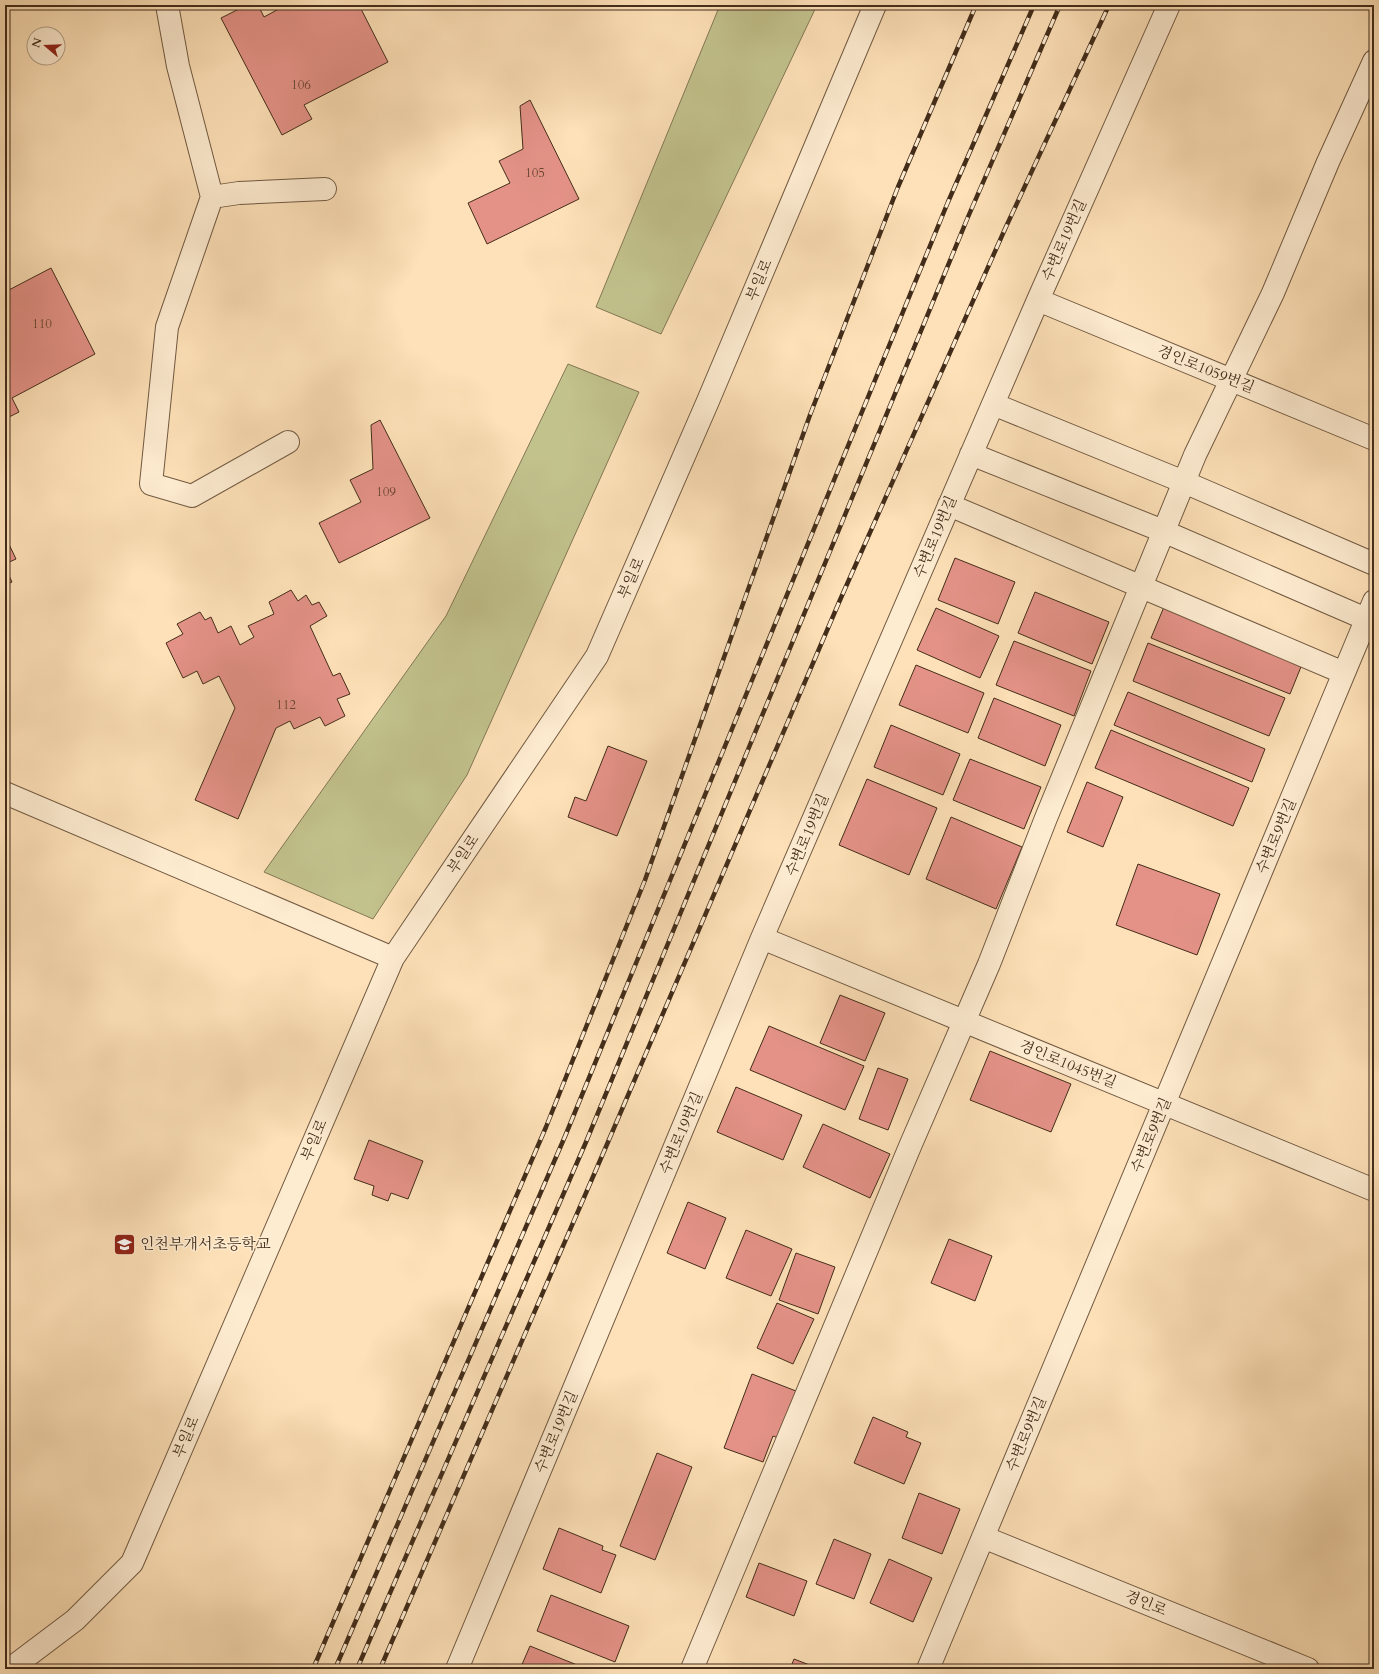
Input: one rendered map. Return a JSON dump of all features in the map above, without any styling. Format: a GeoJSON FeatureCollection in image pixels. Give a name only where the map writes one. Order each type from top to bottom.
{"type":"FeatureCollection","features":[{"type":"Feature","properties":{"kind":"street"},"geometry":{"type":"LineString","coordinates":[[167,5],[178,66],[212,197],[166,327],[151,484],[192,496],[288,442]]}},
{"type":"Feature","properties":{"kind":"street","name":"부일로"},"geometry":{"type":"LineString","coordinates":[[10,1669],[75,1620],[132,1563],[393,958],[597,656],[708,401],[875,5]]}},
{"type":"Feature","properties":{"kind":"street","name":"수변로19번길"},"geometry":{"type":"LineString","coordinates":[[457,1669],[762,938],[992,404],[1169,5]]}},
{"type":"Feature","properties":{"kind":"street"},"geometry":{"type":"LineString","coordinates":[[692,1669],[989,964],[1046,818],[1163,531],[1231,380],[1273,293],[1328,162],[1374,60]]}},
{"type":"Feature","properties":{"kind":"street"},"geometry":{"type":"LineString","coordinates":[[212,197],[239,193],[325,189]]}},
{"type":"Feature","properties":{"kind":"street","name":"경인로1059번길"},"geometry":{"type":"LineString","coordinates":[[1038,300],[1374,439]]}},
{"type":"Feature","properties":{"kind":"street"},"geometry":{"type":"LineString","coordinates":[[992,404],[1184,482],[1374,564]]}},
{"type":"Feature","properties":{"kind":"street"},"geometry":{"type":"LineString","coordinates":[[971,454],[1163,531],[1370,610]]}},
{"type":"Feature","properties":{"kind":"street"},"geometry":{"type":"LineString","coordinates":[[949,505],[1344,673]]}},
{"type":"Feature","properties":{"kind":"street","name":"수변로9번길"},"geometry":{"type":"LineString","coordinates":[[928,1669],[1370,610]]}},
{"type":"Feature","properties":{"kind":"street"},"geometry":{"type":"LineString","coordinates":[[5,793],[393,958]]}},
{"type":"Feature","properties":{"kind":"street","name":"경인로1045번길"},"geometry":{"type":"LineString","coordinates":[[762,938],[1374,1190]]}},
{"type":"Feature","properties":{"kind":"street","name":"경인로"},"geometry":{"type":"LineString","coordinates":[[983,1537],[1308,1669]]}},
{"type":"Feature","properties":{"kind":"green space"},"geometry":{"type":"Polygon","coordinates":[[[720,5],[817,5],[661,334],[596,307],[720,5]]]}},
{"type":"Feature","properties":{"kind":"green space"},"geometry":{"type":"Polygon","coordinates":[[[568,364],[639,392],[467,775],[373,919],[264,872],[446,616],[568,364]]]}},
{"type":"Feature","properties":{"kind":"building"},"geometry":{"type":"Polygon","coordinates":[[[247,5],[258,5],[264,17],[286,5],[359,5],[388,62],[304,105],[312,119],[282,135],[221,18],[247,5]]]}},
{"type":"Feature","properties":{"kind":"building"},"geometry":{"type":"Polygon","coordinates":[[[530,100],[579,199],[487,244],[468,203],[510,183],[499,161],[523,149],[520,106],[530,100]]]}},
{"type":"Feature","properties":{"kind":"building"},"geometry":{"type":"Polygon","coordinates":[[[51,268],[95,354],[12,398],[19,412],[5,419],[5,292],[51,268]]]}},
{"type":"Feature","properties":{"kind":"building"},"geometry":{"type":"Polygon","coordinates":[[[380,420],[430,518],[339,563],[319,523],[361,502],[350,480],[373,469],[371,425],[380,420]]]}},
{"type":"Feature","properties":{"kind":"building"},"geometry":{"type":"Polygon","coordinates":[[[5,538],[16,559],[5,564],[5,538]]]}},
{"type":"Feature","properties":{"kind":"building"},"geometry":{"type":"Polygon","coordinates":[[[955,558],[1015,582],[998,624],[938,600],[955,558]]]}},
{"type":"Feature","properties":{"kind":"building"},"geometry":{"type":"Polygon","coordinates":[[[5,567],[12,582],[5,585],[5,567]]]}},
{"type":"Feature","properties":{"kind":"building"},"geometry":{"type":"Polygon","coordinates":[[[291,590],[298,601],[306,595],[312,605],[319,602],[327,616],[310,626],[333,676],[340,673],[350,694],[337,699],[345,716],[325,726],[320,717],[294,729],[290,721],[276,728],[238,819],[195,800],[235,708],[219,676],[203,684],[197,671],[183,678],[166,643],[183,634],[177,624],[200,612],[205,620],[211,617],[218,633],[231,626],[240,645],[254,637],[248,626],[274,614],[269,602],[291,590]]]}},
{"type":"Feature","properties":{"kind":"building"},"geometry":{"type":"Polygon","coordinates":[[[1035,592],[1109,622],[1092,664],[1018,633],[1035,592]]]}},
{"type":"Feature","properties":{"kind":"building"},"geometry":{"type":"Polygon","coordinates":[[[1166,602],[1305,657],[1290,694],[1151,638],[1166,602]]]}},
{"type":"Feature","properties":{"kind":"building"},"geometry":{"type":"Polygon","coordinates":[[[936,608],[999,636],[980,678],[917,650],[936,608]]]}},
{"type":"Feature","properties":{"kind":"building"},"geometry":{"type":"Polygon","coordinates":[[[1014,641],[1091,671],[1074,716],[996,685],[1014,641]]]}},
{"type":"Feature","properties":{"kind":"building"},"geometry":{"type":"Polygon","coordinates":[[[1148,643],[1285,698],[1269,736],[1133,681],[1148,643]]]}},
{"type":"Feature","properties":{"kind":"building"},"geometry":{"type":"Polygon","coordinates":[[[916,665],[984,693],[968,733],[899,705],[916,665]]]}},
{"type":"Feature","properties":{"kind":"building"},"geometry":{"type":"Polygon","coordinates":[[[1128,692],[1265,749],[1252,782],[1114,725],[1128,692]]]}},
{"type":"Feature","properties":{"kind":"building"},"geometry":{"type":"Polygon","coordinates":[[[994,698],[1061,725],[1045,766],[978,738],[994,698]]]}},
{"type":"Feature","properties":{"kind":"building"},"geometry":{"type":"Polygon","coordinates":[[[891,725],[960,754],[943,795],[874,767],[891,725]]]}},
{"type":"Feature","properties":{"kind":"building"},"geometry":{"type":"Polygon","coordinates":[[[1111,730],[1249,788],[1233,826],[1095,768],[1111,730]]]}},
{"type":"Feature","properties":{"kind":"building"},"geometry":{"type":"Polygon","coordinates":[[[608,746],[647,761],[617,836],[568,817],[575,797],[586,801],[608,746]]]}},
{"type":"Feature","properties":{"kind":"building"},"geometry":{"type":"Polygon","coordinates":[[[970,759],[1041,787],[1024,829],[953,800],[970,759]]]}},
{"type":"Feature","properties":{"kind":"building"},"geometry":{"type":"Polygon","coordinates":[[[867,779],[937,808],[909,875],[839,845],[867,779]]]}},
{"type":"Feature","properties":{"kind":"building"},"geometry":{"type":"Polygon","coordinates":[[[1087,782],[1123,797],[1103,847],[1067,832],[1087,782]]]}},
{"type":"Feature","properties":{"kind":"building"},"geometry":{"type":"Polygon","coordinates":[[[951,817],[1022,847],[996,909],[926,879],[951,817]]]}},
{"type":"Feature","properties":{"kind":"building"},"geometry":{"type":"Polygon","coordinates":[[[1138,864],[1220,894],[1197,955],[1116,925],[1138,864]]]}},
{"type":"Feature","properties":{"kind":"building"},"geometry":{"type":"Polygon","coordinates":[[[840,995],[885,1013],[865,1061],[820,1043],[840,995]]]}},
{"type":"Feature","properties":{"kind":"building"},"geometry":{"type":"Polygon","coordinates":[[[769,1026],[864,1066],[845,1110],[750,1070],[769,1026]]]}},
{"type":"Feature","properties":{"kind":"building"},"geometry":{"type":"Polygon","coordinates":[[[990,1051],[1071,1084],[1051,1132],[970,1100],[990,1051]]]}},
{"type":"Feature","properties":{"kind":"building"},"geometry":{"type":"Polygon","coordinates":[[[878,1068],[908,1079],[888,1130],[859,1119],[878,1068]]]}},
{"type":"Feature","properties":{"kind":"building"},"geometry":{"type":"Polygon","coordinates":[[[736,1087],[802,1115],[783,1160],[717,1132],[736,1087]]]}},
{"type":"Feature","properties":{"kind":"building"},"geometry":{"type":"Polygon","coordinates":[[[823,1124],[890,1154],[870,1198],[803,1167],[823,1124]]]}},
{"type":"Feature","properties":{"kind":"building"},"geometry":{"type":"Polygon","coordinates":[[[369,1140],[423,1161],[408,1199],[391,1193],[388,1201],[372,1195],[374,1186],[354,1179],[369,1140]]]}},
{"type":"Feature","properties":{"kind":"building"},"geometry":{"type":"Polygon","coordinates":[[[688,1202],[726,1218],[705,1269],[667,1253],[688,1202]]]}},
{"type":"Feature","properties":{"kind":"building"},"geometry":{"type":"Polygon","coordinates":[[[746,1230],[792,1249],[771,1296],[726,1278],[746,1230]]]}},
{"type":"Feature","properties":{"kind":"building"},"geometry":{"type":"Polygon","coordinates":[[[949,1239],[992,1256],[975,1301],[931,1283],[949,1239]]]}},
{"type":"Feature","properties":{"kind":"building"},"geometry":{"type":"Polygon","coordinates":[[[796,1253],[835,1267],[818,1314],[779,1300],[796,1253]]]}},
{"type":"Feature","properties":{"kind":"building"},"geometry":{"type":"Polygon","coordinates":[[[777,1303],[814,1319],[793,1364],[757,1348],[777,1303]]]}},
{"type":"Feature","properties":{"kind":"building"},"geometry":{"type":"Polygon","coordinates":[[[752,1374],[796,1391],[778,1438],[773,1436],[763,1462],[724,1448],[752,1374]]]}},
{"type":"Feature","properties":{"kind":"building"},"geometry":{"type":"Polygon","coordinates":[[[873,1417],[908,1432],[906,1437],[921,1443],[904,1484],[854,1463],[873,1417]]]}},
{"type":"Feature","properties":{"kind":"building"},"geometry":{"type":"Polygon","coordinates":[[[657,1453],[692,1467],[655,1560],[620,1546],[657,1453]]]}},
{"type":"Feature","properties":{"kind":"building"},"geometry":{"type":"Polygon","coordinates":[[[919,1493],[960,1509],[942,1554],[902,1538],[919,1493]]]}},
{"type":"Feature","properties":{"kind":"building"},"geometry":{"type":"Polygon","coordinates":[[[559,1528],[603,1546],[602,1550],[616,1555],[601,1593],[543,1569],[559,1528]]]}},
{"type":"Feature","properties":{"kind":"building"},"geometry":{"type":"Polygon","coordinates":[[[834,1539],[871,1554],[854,1599],[816,1584],[834,1539]]]}},
{"type":"Feature","properties":{"kind":"building"},"geometry":{"type":"Polygon","coordinates":[[[889,1559],[932,1578],[913,1622],[870,1603],[889,1559]]]}},
{"type":"Feature","properties":{"kind":"building"},"geometry":{"type":"Polygon","coordinates":[[[759,1563],[807,1581],[794,1616],[746,1597],[759,1563]]]}},
{"type":"Feature","properties":{"kind":"building"},"geometry":{"type":"Polygon","coordinates":[[[551,1595],[629,1626],[615,1662],[537,1631],[551,1595]]]}},
{"type":"Feature","properties":{"kind":"building"},"geometry":{"type":"Polygon","coordinates":[[[530,1646],[587,1669],[520,1669],[530,1646]]]}},
{"type":"Feature","properties":{"kind":"building"},"geometry":{"type":"Polygon","coordinates":[[[794,1659],[820,1669],[790,1669],[794,1659]]]}},
{"type":"Feature","properties":{"kind":"railway"},"geometry":{"type":"LineString","coordinates":[[313,1669],[546,1127],[645,880],[810,415],[898,187],[976,5]]}},
{"type":"Feature","properties":{"kind":"railway"},"geometry":{"type":"LineString","coordinates":[[335,1669],[566,1134],[948,202],[1034,5]]}},
{"type":"Feature","properties":{"kind":"railway"},"geometry":{"type":"LineString","coordinates":[[357,1669],[586,1142],[968,217],[1060,5]]}},
{"type":"Feature","properties":{"kind":"railway"},"geometry":{"type":"LineString","coordinates":[[380,1669],[840,600],[1005,229],[1109,5]]}},
{"type":"Feature","properties":{"kind":"place","name":"인천부개서초등학교"},"geometry":{"type":"Point","coordinates":[124,1244]}}]}
